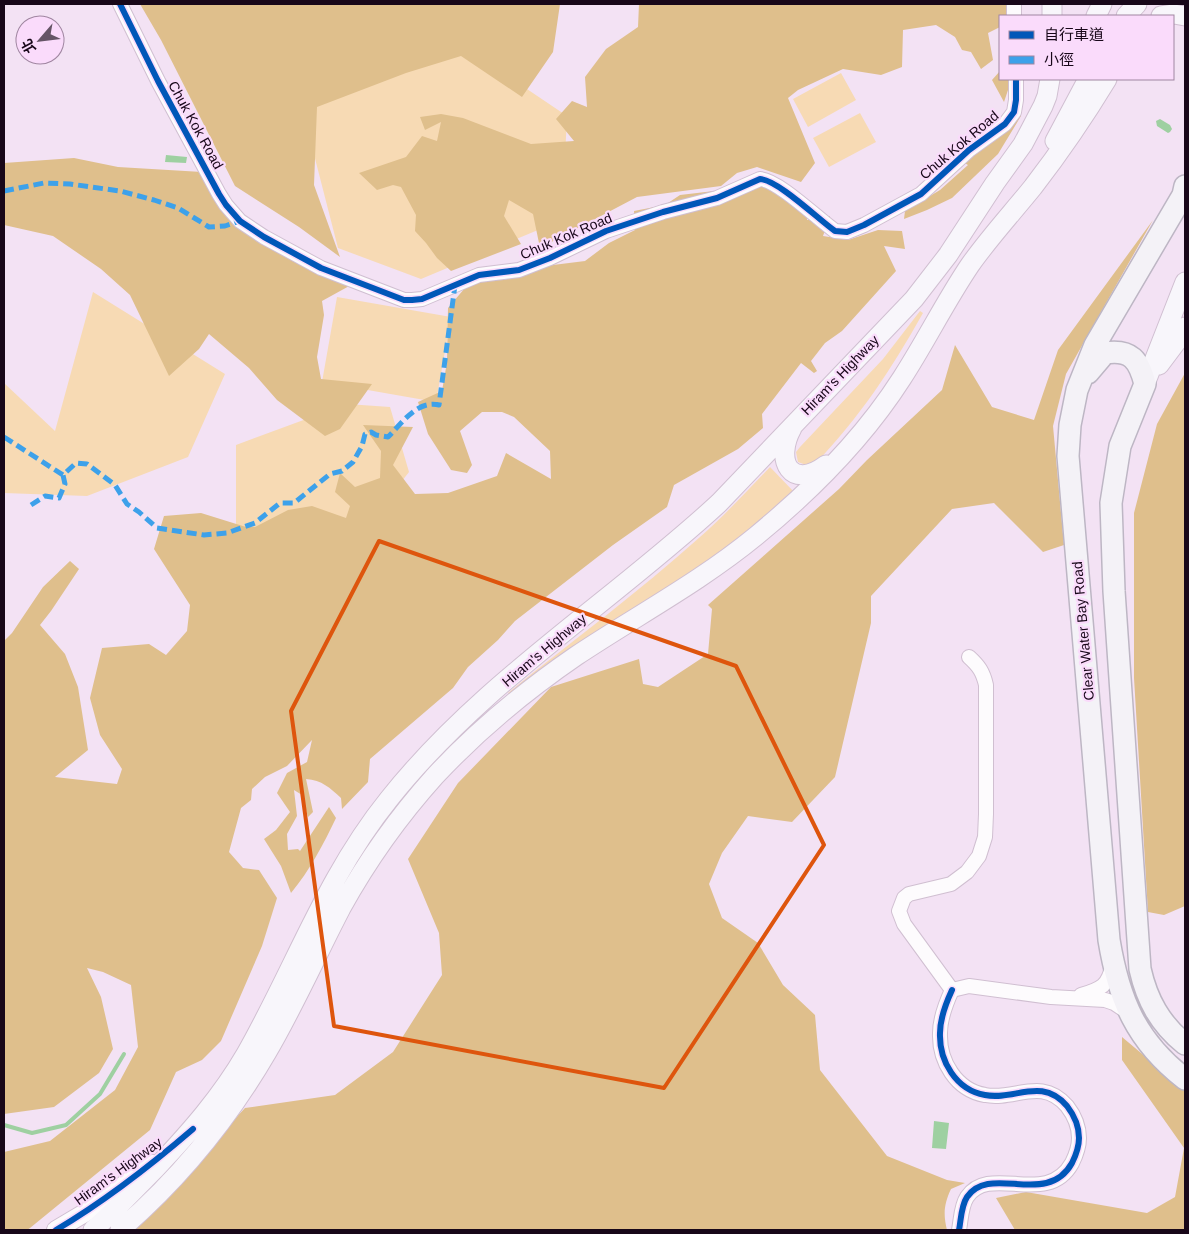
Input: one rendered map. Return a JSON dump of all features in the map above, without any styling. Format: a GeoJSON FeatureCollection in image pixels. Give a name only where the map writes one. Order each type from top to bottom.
{"type":"FeatureCollection","features":[{"type":"Feature","properties":{"kind":"main road"},"geometry":{"type":"LineString","coordinates":[[1127,15],[1137,4]]}},
{"type":"Feature","properties":{"kind":"main road"},"geometry":{"type":"LineString","coordinates":[[1168,15],[1185,16]]}},
{"type":"Feature","properties":{"kind":"main road","name":"Hiram's Highway"},"geometry":{"type":"LineString","coordinates":[[194,1128],[220,1096],[246,1054],[318,910],[346,859],[389,799],[423,759],[492,692],[687,532],[719,502],[914,298],[948,255],[1023,144],[1043,106],[1050,80]]}},
{"type":"Feature","properties":{"kind":"main road"},"geometry":{"type":"LineString","coordinates":[[1023,144],[1063,80]]}},
{"type":"Feature","properties":{"kind":"main road"},"geometry":{"type":"LineString","coordinates":[[1003,222],[1046,156],[1087,80]]}},
{"type":"Feature","properties":{"kind":"main road","name":"Hiram's Highway"},"geometry":{"type":"LineString","coordinates":[[120,1230],[150,1202],[198,1150],[238,1098],[266,1053],[342,906],[363,870],[400,819],[435,777],[471,740],[530,689],[575,657],[708,572],[754,538],[826,474],[883,406],[901,380],[960,280],[1077,127],[1106,80]]}},
{"type":"Feature","properties":{"kind":"main road","name":"Clear Water Bay Road"},"geometry":{"type":"LineString","coordinates":[[1185,186],[1182,195],[1095,344],[1077,390],[1070,425],[1068,456],[1108,931],[1113,964],[1119,988],[1129,1013],[1147,1043],[1185,1079]]}},
{"type":"Feature","properties":{"kind":"main road"},"geometry":{"type":"LineString","coordinates":[[1185,282],[1120,446],[1111,503],[1114,591],[1140,969],[1145,990],[1153,1008],[1164,1024],[1185,1044]]}},
{"type":"Feature","properties":{"kind":"main road"},"geometry":{"type":"LineString","coordinates":[[1145,384],[1180,337],[1185,327]]}},
{"type":"Feature","properties":{"kind":"main road"},"geometry":{"type":"LineString","coordinates":[[1077,390],[1096,362],[1105,353],[1114,352],[1128,355],[1134,359],[1145,384]]}},
{"type":"Feature","properties":{"kind":"main road"},"geometry":{"type":"LineString","coordinates":[[797,420],[788,436],[784,455],[790,470],[798,475],[815,472],[853,444]]}},
{"type":"Feature","properties":{"kind":"main road"},"geometry":{"type":"LineString","coordinates":[[93,1230],[194,1128]]}},
{"type":"Feature","properties":{"kind":"street","name":"Chuk Kok Road"},"geometry":{"type":"LineString","coordinates":[[120,4],[158,81],[219,194],[240,221],[264,237],[321,268],[404,300],[422,299],[479,275],[519,270],[550,258],[606,231],[663,212],[718,198],[760,179],[765,179],[779,187],[835,231],[847,232],[864,225],[921,194],[969,150],[1005,124],[1014,112],[1016,80]]}},
{"type":"Feature","properties":{"kind":"street"},"geometry":{"type":"LineString","coordinates":[[952,990],[904,924],[900,918],[899,911],[904,898],[909,894],[941,888],[959,879],[974,865],[982,846],[986,814],[986,685],[978,664],[969,658]]}},
{"type":"Feature","properties":{"kind":"street"},"geometry":{"type":"LineString","coordinates":[[1074,998],[1101,988],[1110,976],[1113,964]]}},
{"type":"Feature","properties":{"kind":"street"},"geometry":{"type":"LineString","coordinates":[[952,990],[969,986],[1051,997],[1105,1000],[1114,1003],[1129,1013]]}},
{"type":"Feature","properties":{"kind":"street"},"geometry":{"type":"LineString","coordinates":[[952,990],[946,1003],[940,1033],[943,1058],[952,1075],[967,1088],[986,1096],[1000,1096],[1028,1090],[1050,1094],[1062,1102],[1072,1113],[1079,1137],[1077,1150],[1070,1166],[1066,1172],[1054,1180],[1034,1186],[990,1184],[975,1189],[965,1201],[959,1230]]}},
{"type":"Feature","properties":{"kind":"street","name":"Hiram's Highway"},"geometry":{"type":"LineString","coordinates":[[56,1230],[92,1208],[138,1175],[194,1128]]}},
{"type":"Feature","properties":{"kind":"highlighted area"},"geometry":{"type":"Polygon","coordinates":[[[379,541],[736,666],[824,845],[664,1088],[334,1026],[291,711],[379,541]]]}},
{"type":"Feature","properties":{"kind":"shaded area"},"geometry":{"type":"Polygon","coordinates":[[[140,4],[560,4],[553,52],[522,97],[461,56],[406,73],[317,107],[314,185],[340,257],[299,227],[235,186],[161,40],[140,4]]]}},
{"type":"Feature","properties":{"kind":"shaded area"},"geometry":{"type":"Polygon","coordinates":[[[639,4],[1009,4],[1007,15],[999,15],[999,28],[988,33],[993,60],[981,69],[971,52],[962,50],[955,37],[936,25],[903,30],[902,67],[881,75],[843,69],[798,90],[788,98],[815,163],[801,182],[757,167],[737,173],[721,186],[637,197],[540,248],[533,214],[509,200],[504,216],[521,244],[451,271],[437,258],[415,231],[416,215],[401,187],[393,185],[377,190],[359,173],[406,157],[422,136],[437,141],[441,122],[425,130],[420,117],[441,114],[463,118],[531,144],[574,141],[556,119],[572,101],[587,107],[585,77],[606,49],[638,27],[639,4]]]}},
{"type":"Feature","properties":{"kind":"shaded area"},"geometry":{"type":"Polygon","coordinates":[[[460,44],[567,116],[562,220],[421,279],[338,248],[300,100],[460,44]]]}},
{"type":"Feature","properties":{"kind":"shaded area"},"geometry":{"type":"Polygon","coordinates":[[[999,72],[999,80],[1008,80],[1010,84],[1004,102],[992,80],[999,72]]]}},
{"type":"Feature","properties":{"kind":"shaded area"},"geometry":{"type":"Polygon","coordinates":[[[841,73],[856,100],[808,127],[793,99],[841,73]]]}},
{"type":"Feature","properties":{"kind":"shaded area"},"geometry":{"type":"Polygon","coordinates":[[[1021,112],[1021,116],[998,154],[952,198],[904,219],[905,211],[940,190],[968,165],[948,153],[980,133],[985,144],[1008,127],[1021,112]]]}},
{"type":"Feature","properties":{"kind":"shaded area"},"geometry":{"type":"Polygon","coordinates":[[[860,113],[876,142],[829,167],[813,138],[860,113]]]}},
{"type":"Feature","properties":{"kind":"shaded area"},"geometry":{"type":"Polygon","coordinates":[[[1160,119],[1170,125],[1172,129],[1170,132],[1168,133],[1157,126],[1156,121],[1160,119]]]}},
{"type":"Feature","properties":{"kind":"shaded area"},"geometry":{"type":"Polygon","coordinates":[[[166,155],[187,157],[186,163],[165,162],[166,155]]]}},
{"type":"Feature","properties":{"kind":"shaded area"},"geometry":{"type":"Polygon","coordinates":[[[74,158],[118,167],[202,172],[264,239],[351,285],[322,301],[324,315],[317,357],[321,379],[372,384],[340,429],[325,436],[277,400],[249,368],[209,334],[199,349],[169,376],[130,295],[101,269],[53,236],[4,225],[4,163],[74,158]]]}},
{"type":"Feature","properties":{"kind":"shaded area"},"geometry":{"type":"Polygon","coordinates":[[[780,181],[806,201],[807,220],[830,216],[823,236],[848,240],[878,230],[902,231],[905,249],[884,246],[896,271],[842,331],[825,343],[811,361],[817,371],[814,373],[801,363],[762,414],[763,428],[738,449],[674,485],[667,507],[613,545],[515,621],[498,640],[468,667],[453,688],[370,759],[368,782],[342,809],[341,798],[333,791],[321,783],[306,779],[313,812],[308,817],[302,795],[294,790],[297,816],[287,834],[288,850],[298,849],[300,851],[329,807],[336,818],[316,857],[291,893],[281,866],[264,839],[276,830],[290,812],[277,793],[287,773],[307,762],[312,740],[287,766],[265,777],[252,789],[251,800],[241,808],[229,852],[243,868],[259,870],[277,898],[262,946],[221,1041],[202,1060],[176,1072],[150,1130],[30,1228],[27,1230],[4,1230],[4,1152],[50,1141],[115,1090],[138,1047],[131,985],[103,972],[87,968],[101,997],[113,1049],[99,1073],[54,1107],[4,1114],[4,641],[12,633],[43,587],[70,561],[79,569],[40,625],[65,654],[78,687],[88,750],[55,777],[117,784],[122,769],[100,735],[90,698],[102,648],[149,644],[166,655],[187,631],[190,605],[154,549],[164,516],[201,513],[246,527],[255,527],[288,510],[312,506],[346,518],[350,506],[335,492],[340,473],[355,487],[380,478],[381,451],[363,425],[413,427],[393,465],[415,494],[448,493],[497,476],[506,453],[551,479],[550,451],[514,417],[502,412],[482,412],[460,431],[472,465],[467,473],[451,470],[428,434],[418,402],[442,391],[447,362],[448,308],[481,269],[504,280],[545,266],[585,261],[609,243],[635,230],[634,211],[665,205],[680,195],[714,191],[717,195],[780,181]]]}},
{"type":"Feature","properties":{"kind":"shaded area"},"geometry":{"type":"Polygon","coordinates":[[[1153,220],[1066,374],[1053,426],[1064,545],[1043,552],[994,503],[952,509],[871,596],[871,623],[835,777],[792,822],[748,816],[722,853],[709,884],[722,918],[758,943],[783,985],[815,1015],[820,1070],[887,1156],[947,1180],[965,1183],[951,1189],[949,1194],[945,1209],[947,1230],[132,1230],[245,1108],[335,1095],[393,1052],[442,975],[439,933],[408,859],[458,783],[551,687],[639,659],[643,684],[658,687],[708,654],[712,609],[708,605],[839,489],[867,460],[942,390],[955,345],[992,407],[1034,420],[1058,350],[1153,220]]]}},
{"type":"Feature","properties":{"kind":"shaded area"},"geometry":{"type":"Polygon","coordinates":[[[93,292],[225,374],[188,457],[87,496],[4,493],[4,383],[55,431],[93,292]]]}},
{"type":"Feature","properties":{"kind":"shaded area"},"geometry":{"type":"Polygon","coordinates":[[[337,297],[451,317],[436,402],[322,382],[337,297]]]}},
{"type":"Feature","properties":{"kind":"shaded area"},"geometry":{"type":"Polygon","coordinates":[[[920,311],[923,313],[899,354],[874,392],[846,429],[814,465],[809,466],[798,462],[796,452],[800,447],[883,359],[920,311]]]}},
{"type":"Feature","properties":{"kind":"shaded area"},"geometry":{"type":"Polygon","coordinates":[[[1185,373],[1185,906],[1164,915],[1148,912],[1134,678],[1134,513],[1157,424],[1185,373]]]}},
{"type":"Feature","properties":{"kind":"shaded area"},"geometry":{"type":"Polygon","coordinates":[[[347,404],[390,407],[409,472],[349,549],[236,553],[236,445],[347,404]]]}},
{"type":"Feature","properties":{"kind":"shaded area"},"geometry":{"type":"Polygon","coordinates":[[[770,467],[795,493],[738,542],[510,696],[508,693],[629,597],[700,537],[770,467]]]}},
{"type":"Feature","properties":{"kind":"shaded area"},"geometry":{"type":"Polygon","coordinates":[[[1122,1037],[1185,1090],[1185,1230],[1015,1230],[996,1198],[1026,1192],[1147,1213],[1175,1197],[1184,1148],[1122,1060],[1122,1037]]]}},
{"type":"Feature","properties":{"kind":"shaded area"},"geometry":{"type":"Polygon","coordinates":[[[934,1121],[949,1123],[946,1149],[932,1148],[934,1121]]]}},
{"type":"Feature","properties":{"kind":"waterway"},"geometry":{"type":"LineString","coordinates":[[4,1125],[32,1133],[66,1125],[100,1094],[124,1054]]}},
{"type":"Feature","properties":{"kind":"marked path"},"geometry":{"type":"LineString","coordinates":[[4,191],[44,183],[70,184],[120,191],[154,200],[178,208],[209,227],[225,226],[240,221]]}},
{"type":"Feature","properties":{"kind":"marked path"},"geometry":{"type":"LineString","coordinates":[[31,505],[45,496],[59,498],[65,484],[63,475],[76,463],[87,464],[115,485],[127,504],[157,528],[204,535],[227,533],[255,523],[280,503],[294,503],[330,474],[342,471],[353,462],[362,446],[365,434],[371,432],[388,437],[404,419],[417,409],[431,404],[439,405],[455,285]]}},
{"type":"Feature","properties":{"kind":"marked path"},"geometry":{"type":"LineString","coordinates":[[4,437],[63,475]]}},
{"type":"Feature","properties":{"kind":"cycle path"},"geometry":{"type":"LineString","coordinates":[[120,4],[158,81],[219,194],[240,221],[264,237],[321,268],[404,300],[422,299],[479,275],[519,270],[550,258],[606,231],[663,212],[717,198],[760,179],[777,186],[835,231],[847,232],[864,225],[921,194],[969,150],[1005,124],[1014,112],[1016,80]]}},
{"type":"Feature","properties":{"kind":"cycle path"},"geometry":{"type":"LineString","coordinates":[[952,990],[942,1016],[940,1043],[946,1064],[958,1081],[975,1092],[985,1095],[996,1096],[1038,1091],[1047,1092],[1057,1097],[1070,1109],[1079,1134],[1077,1150],[1072,1163],[1061,1176],[1048,1183],[1034,1185],[1004,1183],[990,1184],[977,1188],[965,1201],[959,1230]]}},
{"type":"Feature","properties":{"kind":"cycle path"},"geometry":{"type":"LineString","coordinates":[[56,1230],[127,1182],[193,1129]]}}]}
